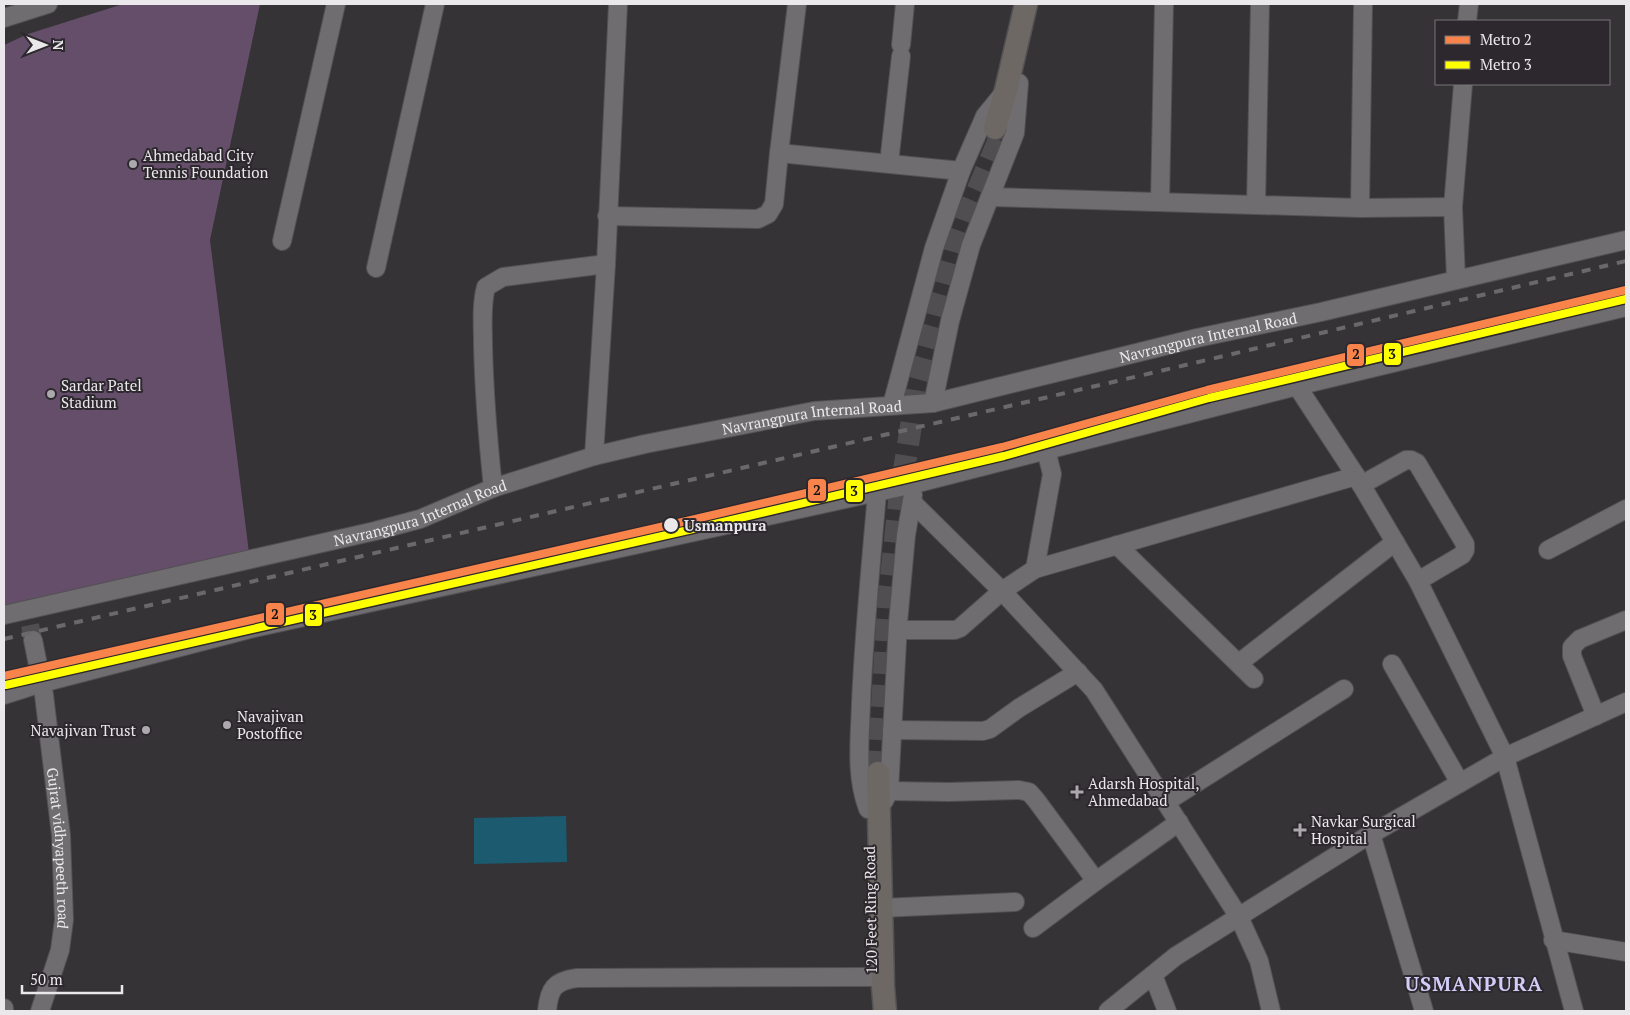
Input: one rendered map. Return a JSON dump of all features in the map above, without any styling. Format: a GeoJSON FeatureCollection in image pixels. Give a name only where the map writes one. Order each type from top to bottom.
{"type":"FeatureCollection","features":[{"type":"Feature","properties":{"kind":"main road"},"geometry":{"type":"LineString","coordinates":[[1012,86],[1026,4]]}},
{"type":"Feature","properties":{"kind":"main road"},"geometry":{"type":"LineString","coordinates":[[1002,123],[1038,4]]}},
{"type":"Feature","properties":{"kind":"main road"},"geometry":{"type":"LineString","coordinates":[[873,811],[878,779]]}},
{"type":"Feature","properties":{"kind":"main road","name":"120 Feet Ring Road"},"geometry":{"type":"LineString","coordinates":[[873,811],[881,908],[883,987],[886,1011]]}},
{"type":"Feature","properties":{"kind":"main road","name":"120 Feet Ring Road"},"geometry":{"type":"LineString","coordinates":[[873,811],[872,977],[874,1011]]}},
{"type":"Feature","properties":{"kind":"street"},"geometry":{"type":"LineString","coordinates":[[4,18],[48,4]]}},
{"type":"Feature","properties":{"kind":"street"},"geometry":{"type":"LineString","coordinates":[[282,241],[336,4]]}},
{"type":"Feature","properties":{"kind":"street"},"geometry":{"type":"LineString","coordinates":[[376,268],[435,4]]}},
{"type":"Feature","properties":{"kind":"street"},"geometry":{"type":"LineString","coordinates":[[594,456],[606,264],[618,4]]}},
{"type":"Feature","properties":{"kind":"street"},"geometry":{"type":"LineString","coordinates":[[608,216],[758,219],[768,214],[774,204],[798,4]]}},
{"type":"Feature","properties":{"kind":"street"},"geometry":{"type":"LineString","coordinates":[[889,163],[905,4]]}},
{"type":"Feature","properties":{"kind":"street"},"geometry":{"type":"LineString","coordinates":[[1160,202],[1164,4]]}},
{"type":"Feature","properties":{"kind":"street"},"geometry":{"type":"LineString","coordinates":[[1256,205],[1260,4]]}},
{"type":"Feature","properties":{"kind":"street"},"geometry":{"type":"LineString","coordinates":[[1360,208],[1362,4]]}},
{"type":"Feature","properties":{"kind":"street"},"geometry":{"type":"LineString","coordinates":[[1467,20],[1468,4]]}},
{"type":"Feature","properties":{"kind":"street"},"geometry":{"type":"LineString","coordinates":[[1456,279],[1453,207],[1462,85]]}},
{"type":"Feature","properties":{"kind":"street"},"geometry":{"type":"LineString","coordinates":[[892,405],[934,248],[961,171],[985,116],[1012,86]]}},
{"type":"Feature","properties":{"kind":"street"},"geometry":{"type":"LineString","coordinates":[[933,403],[950,321],[971,245],[1015,133],[1012,86]]}},
{"type":"Feature","properties":{"kind":"street"},"geometry":{"type":"LineString","coordinates":[[779,153],[961,171]]}},
{"type":"Feature","properties":{"kind":"street"},"geometry":{"type":"LineString","coordinates":[[990,197],[1360,208],[1453,207]]}},
{"type":"Feature","properties":{"kind":"street","name":"Navrangpura Internal Road"},"geometry":{"type":"LineString","coordinates":[[4,615],[30,625],[420,518],[493,488],[594,456],[755,421],[814,411],[933,403],[1197,338],[1321,312],[1626,240]]}},
{"type":"Feature","properties":{"kind":"street"},"geometry":{"type":"LineString","coordinates":[[493,488],[486,426],[484,377],[482,300],[486,287],[502,277],[606,264]]}},
{"type":"Feature","properties":{"kind":"street"},"geometry":{"type":"LineString","coordinates":[[4,695],[42,682],[254,628],[877,493],[1297,386],[1626,307]]}},
{"type":"Feature","properties":{"kind":"street"},"geometry":{"type":"LineString","coordinates":[[1297,386],[1359,481],[1418,580],[1505,757],[1553,940],[1574,1011]]}},
{"type":"Feature","properties":{"kind":"street"},"geometry":{"type":"LineString","coordinates":[[1035,569],[1052,474],[1046,450]]}},
{"type":"Feature","properties":{"kind":"street"},"geometry":{"type":"LineString","coordinates":[[898,630],[955,630],[960,628],[1002,591],[1035,569],[1117,545],[1359,481],[1406,460],[1412,460],[1417,463],[1465,544],[1462,556],[1418,580]]}},
{"type":"Feature","properties":{"kind":"street"},"geometry":{"type":"LineString","coordinates":[[914,484],[906,535],[892,730],[878,779],[949,792],[1019,790],[1029,792],[1096,881]]}},
{"type":"Feature","properties":{"kind":"street"},"geometry":{"type":"LineString","coordinates":[[873,811],[861,792],[859,766],[864,642],[877,493]]}},
{"type":"Feature","properties":{"kind":"street"},"geometry":{"type":"LineString","coordinates":[[912,502],[1002,591],[1094,690],[1239,917],[1259,961],[1271,1011]]}},
{"type":"Feature","properties":{"kind":"street"},"geometry":{"type":"LineString","coordinates":[[1548,550],[1626,509]]}},
{"type":"Feature","properties":{"kind":"street"},"geometry":{"type":"LineString","coordinates":[[1239,663],[1394,542]]}},
{"type":"Feature","properties":{"kind":"street"},"geometry":{"type":"LineString","coordinates":[[1117,545],[1254,679]]}},
{"type":"Feature","properties":{"kind":"street"},"geometry":{"type":"LineString","coordinates":[[1596,716],[1572,656],[1572,647],[1580,640],[1626,620]]}},
{"type":"Feature","properties":{"kind":"street","name":"Gujrat vidhyapeeth road"},"geometry":{"type":"LineString","coordinates":[[30,625],[42,682],[61,835],[64,920],[60,950],[40,1011]]}},
{"type":"Feature","properties":{"kind":"street"},"geometry":{"type":"LineString","coordinates":[[1392,664],[1460,784]]}},
{"type":"Feature","properties":{"kind":"street"},"geometry":{"type":"LineString","coordinates":[[892,730],[983,731],[990,729],[1022,706],[1078,672]]}},
{"type":"Feature","properties":{"kind":"street"},"geometry":{"type":"LineString","coordinates":[[1166,802],[1344,689]]}},
{"type":"Feature","properties":{"kind":"street"},"geometry":{"type":"LineString","coordinates":[[1108,1011],[1176,956],[1371,834],[1505,757],[1626,702]]}},
{"type":"Feature","properties":{"kind":"street"},"geometry":{"type":"LineString","coordinates":[[1033,928],[1179,822]]}},
{"type":"Feature","properties":{"kind":"street"},"geometry":{"type":"LineString","coordinates":[[1371,834],[1424,1011]]}},
{"type":"Feature","properties":{"kind":"street"},"geometry":{"type":"LineString","coordinates":[[881,908],[1014,902]]}},
{"type":"Feature","properties":{"kind":"street"},"geometry":{"type":"LineString","coordinates":[[1553,940],[1626,952]]}},
{"type":"Feature","properties":{"kind":"street"},"geometry":{"type":"LineString","coordinates":[[1153,975],[1167,1011]]}},
{"type":"Feature","properties":{"kind":"street"},"geometry":{"type":"LineString","coordinates":[[547,1011],[549,996],[554,987],[560,982],[577,978],[872,977]]}},
{"type":"Feature","properties":{"kind":"shaded area"},"geometry":{"type":"Polygon","coordinates":[[[123,4],[260,4],[210,240],[249,553],[4,611],[4,45],[28,34],[123,4]]]}},
{"type":"Feature","properties":{"kind":"water"},"geometry":{"type":"Polygon","coordinates":[[[566,816],[567,862],[474,864],[474,818],[566,816]]]}},
{"type":"Feature","properties":{"kind":"tunnel"},"geometry":{"type":"LineString","coordinates":[[878,773],[888,604],[899,502],[918,381],[955,249],[1008,118]]}},
{"type":"Feature","properties":{"kind":"tunnel"},"geometry":{"type":"LineString","coordinates":[[30,625],[33,640]]}},
{"type":"Feature","properties":{"kind":"railway"},"geometry":{"type":"LineString","coordinates":[[4,639],[1626,261]]}},
{"type":"Feature","properties":{"kind":"metro line","name":"2"},"geometry":{"type":"LineString","coordinates":[[4,676],[691,520],[1002,447],[1207,390],[1626,290]]}},
{"type":"Feature","properties":{"kind":"metro line","name":"3"},"geometry":{"type":"LineString","coordinates":[[6,685],[693,529],[1004,456],[1209,398],[1626,299]]}},
{"type":"Feature","properties":{"kind":"place","name":"Ahmedabad City Tennis Foundation"},"geometry":{"type":"Point","coordinates":[133,164]}},
{"type":"Feature","properties":{"kind":"place","name":"Sardar Patel Stadium"},"geometry":{"type":"Point","coordinates":[51,394]}},
{"type":"Feature","properties":{"kind":"place","name":"Usmanpura"},"geometry":{"type":"Point","coordinates":[671,525]}},
{"type":"Feature","properties":{"kind":"place","name":"Navajivan Postoffice"},"geometry":{"type":"Point","coordinates":[227,725]}},
{"type":"Feature","properties":{"kind":"place","name":"Navajivan Trust"},"geometry":{"type":"Point","coordinates":[146,730]}},
{"type":"Feature","properties":{"kind":"place","name":"Adarsh Hospital, Ahmedabad"},"geometry":{"type":"Point","coordinates":[1077,792]}},
{"type":"Feature","properties":{"kind":"place","name":"Navkar Surgical Hospital"},"geometry":{"type":"Point","coordinates":[1300,830]}},
{"type":"Feature","properties":{"kind":"district","name":"USMANPURA"},"geometry":{"type":"Point","coordinates":[1474,983]}}]}
